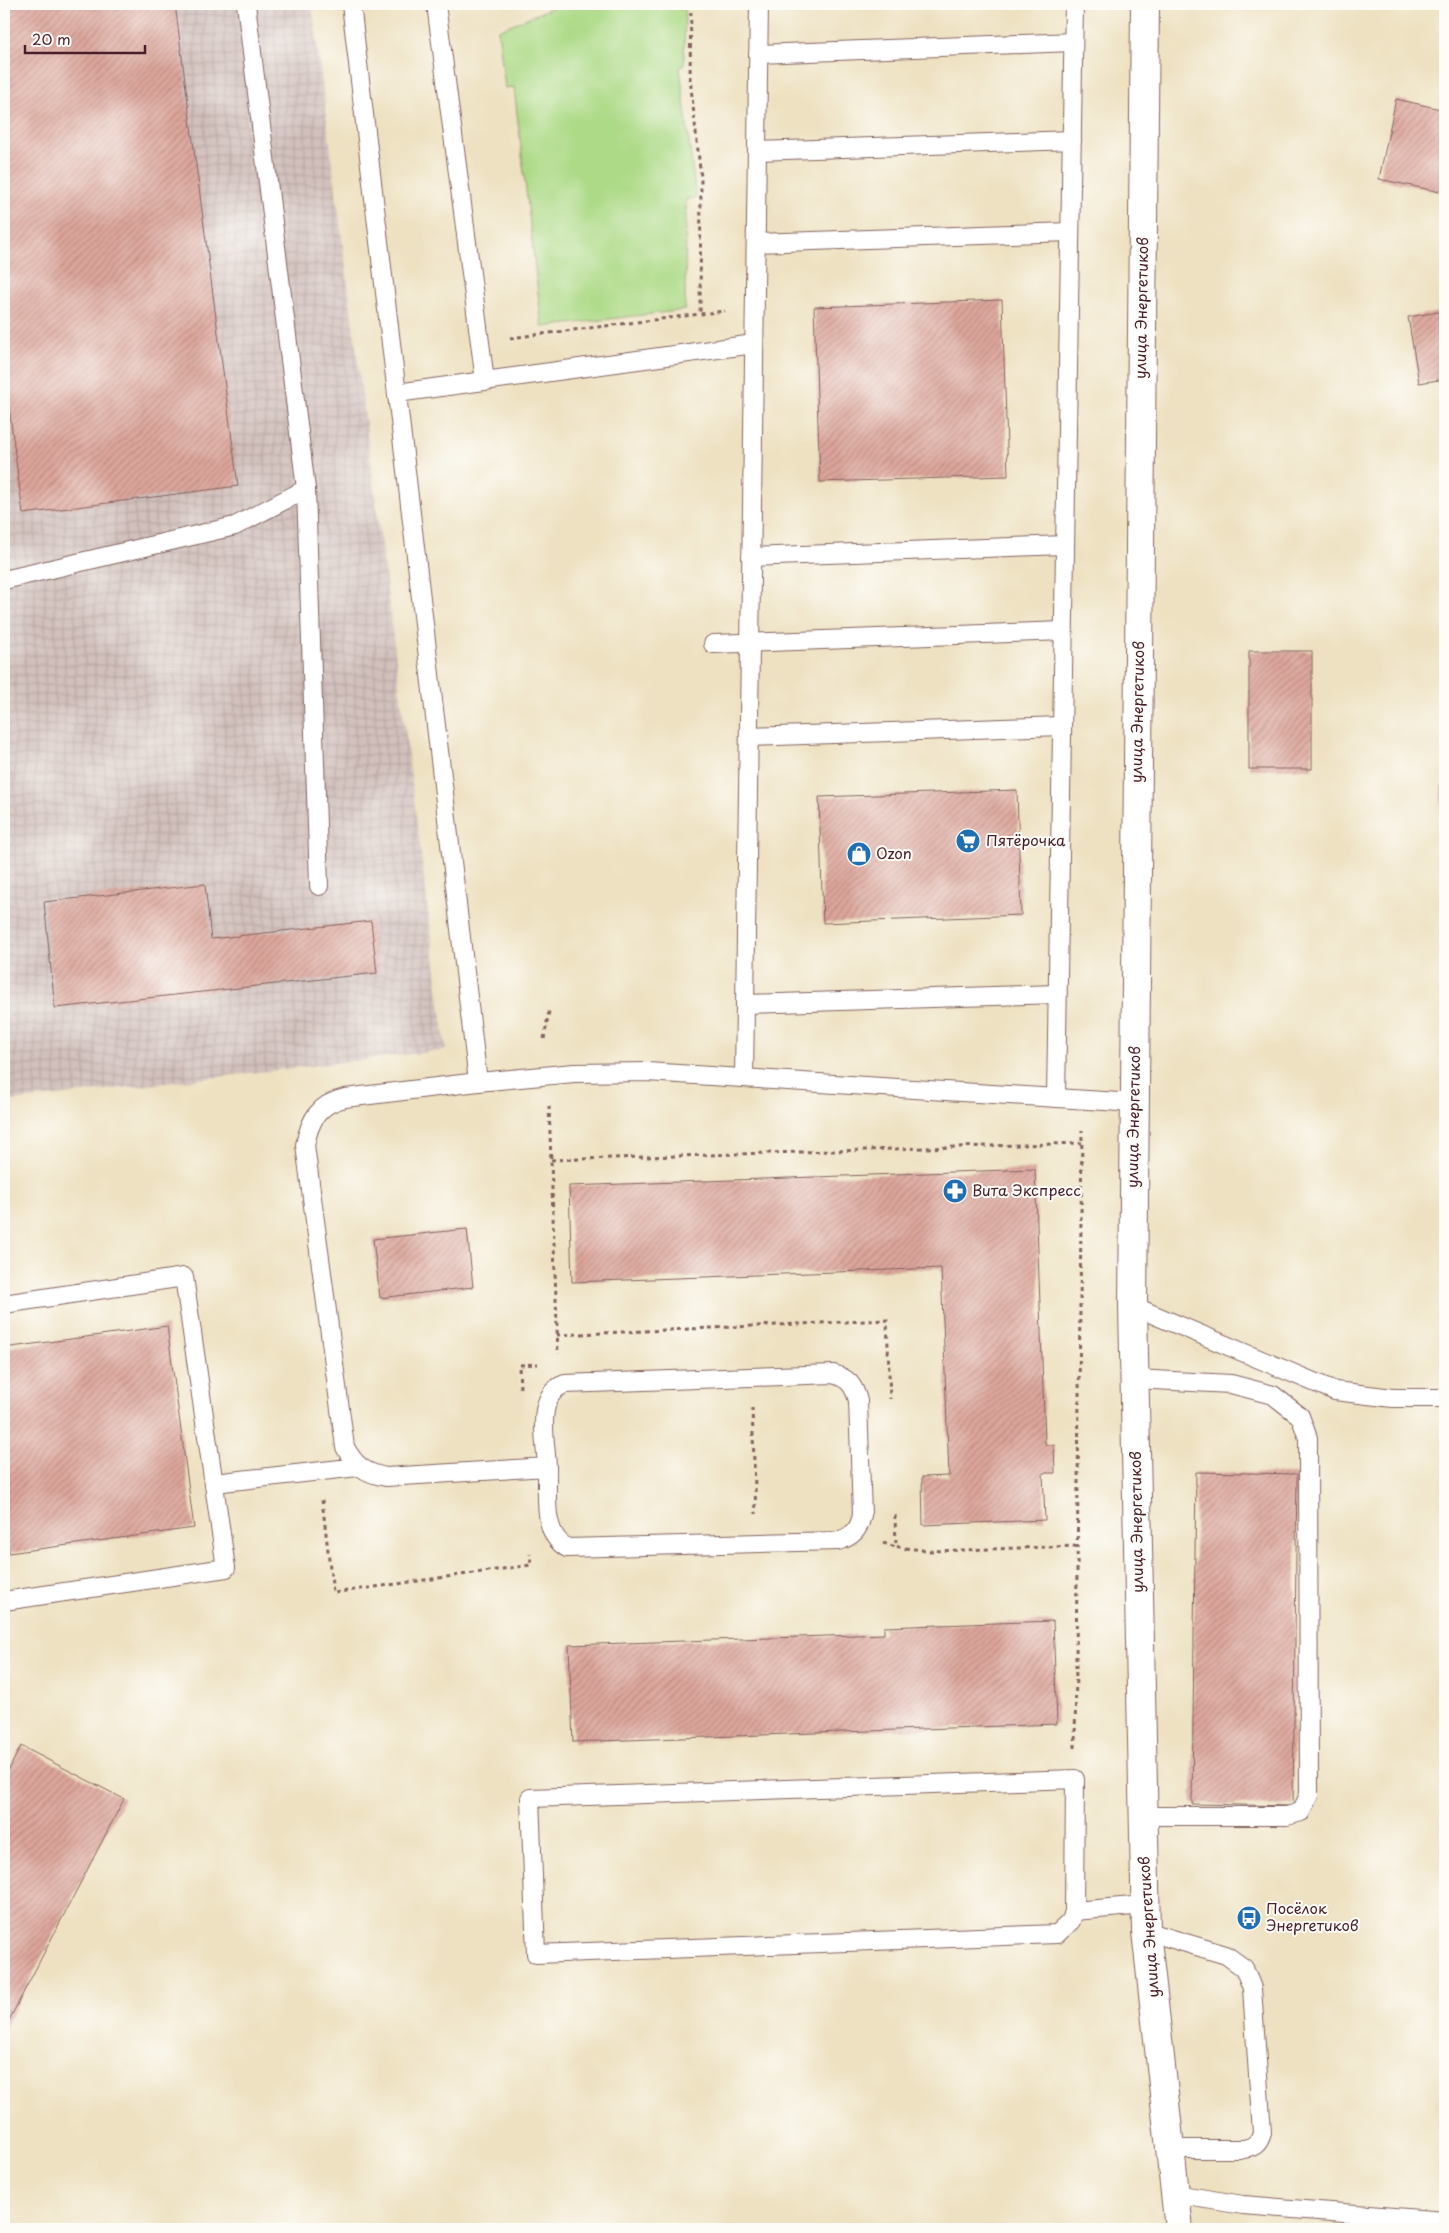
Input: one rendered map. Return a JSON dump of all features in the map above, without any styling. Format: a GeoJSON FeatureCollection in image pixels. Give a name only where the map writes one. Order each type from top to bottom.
{"type":"FeatureCollection","features":[{"type":"Feature","properties":{"kind":"street","name":"улица Энергетиков"},"geometry":{"type":"LineString","coordinates":[[1145,4],[1133,1306],[1146,1932],[1179,2229]]}},
{"type":"Feature","properties":{"kind":"lane"},"geometry":{"type":"LineString","coordinates":[[246,4],[306,489],[319,886]]}},
{"type":"Feature","properties":{"kind":"lane"},"geometry":{"type":"LineString","coordinates":[[351,4],[478,1082]]}},
{"type":"Feature","properties":{"kind":"lane"},"geometry":{"type":"LineString","coordinates":[[436,4],[486,381]]}},
{"type":"Feature","properties":{"kind":"lane"},"geometry":{"type":"LineString","coordinates":[[744,1078],[759,4]]}},
{"type":"Feature","properties":{"kind":"lane"},"geometry":{"type":"LineString","coordinates":[[1056,1098],[1074,4]]}},
{"type":"Feature","properties":{"kind":"lane"},"geometry":{"type":"LineString","coordinates":[[758,54],[1073,42]]}},
{"type":"Feature","properties":{"kind":"lane"},"geometry":{"type":"LineString","coordinates":[[757,151],[1072,140]]}},
{"type":"Feature","properties":{"kind":"lane"},"geometry":{"type":"LineString","coordinates":[[756,243],[1070,232]]}},
{"type":"Feature","properties":{"kind":"lane"},"geometry":{"type":"LineString","coordinates":[[397,393],[754,344]]}},
{"type":"Feature","properties":{"kind":"lane"},"geometry":{"type":"LineString","coordinates":[[4,580],[235,526],[306,489]]}},
{"type":"Feature","properties":{"kind":"lane"},"geometry":{"type":"LineString","coordinates":[[751,557],[1065,546]]}},
{"type":"Feature","properties":{"kind":"lane"},"geometry":{"type":"LineString","coordinates":[[713,644],[1063,631]]}},
{"type":"Feature","properties":{"kind":"lane"},"geometry":{"type":"LineString","coordinates":[[749,737],[1062,726]]}},
{"type":"Feature","properties":{"kind":"lane"},"geometry":{"type":"LineString","coordinates":[[746,1004],[1057,994]]}},
{"type":"Feature","properties":{"kind":"lane"},"geometry":{"type":"LineString","coordinates":[[547,1467],[386,1477],[369,1474],[358,1468],[345,1447],[305,1144],[308,1125],[317,1111],[330,1102],[478,1082],[594,1072],[647,1072],[1135,1103]]}},
{"type":"Feature","properties":{"kind":"lane"},"geometry":{"type":"LineString","coordinates":[[4,1304],[184,1277],[226,1568],[4,1600]]}},
{"type":"Feature","properties":{"kind":"lane"},"geometry":{"type":"LineString","coordinates":[[1133,1306],[1335,1391],[1393,1398],[1445,1398]]}},
{"type":"Feature","properties":{"kind":"lane"},"geometry":{"type":"LineString","coordinates":[[833,1374],[850,1382],[856,1390],[858,1401],[862,1515],[860,1526],[854,1534],[838,1541],[567,1548],[553,1537],[549,1525],[544,1406],[549,1395],[559,1386],[573,1383],[833,1374]]}},
{"type":"Feature","properties":{"kind":"lane"},"geometry":{"type":"LineString","coordinates":[[1135,1378],[1231,1384],[1273,1395],[1300,1416],[1308,1438],[1309,1796],[1301,1812],[1287,1816],[1143,1816]]}},
{"type":"Feature","properties":{"kind":"lane"},"geometry":{"type":"LineString","coordinates":[[214,1483],[358,1468]]}},
{"type":"Feature","properties":{"kind":"lane"},"geometry":{"type":"LineString","coordinates":[[1075,1779],[1074,1910],[1065,1929],[1057,1934],[1047,1936],[536,1954],[530,1798],[1075,1779]]}},
{"type":"Feature","properties":{"kind":"lane"},"geometry":{"type":"LineString","coordinates":[[1074,1910],[1146,1905]]}},
{"type":"Feature","properties":{"kind":"lane"},"geometry":{"type":"LineString","coordinates":[[1146,1932],[1226,1955],[1244,1968],[1252,1988],[1262,2133],[1260,2142],[1254,2148],[1244,2149],[1169,2149]]}},
{"type":"Feature","properties":{"kind":"lane"},"geometry":{"type":"LineString","coordinates":[[1175,2194],[1243,2205],[1445,2221]]}},
{"type":"Feature","properties":{"kind":"path"},"geometry":{"type":"LineString","coordinates":[[691,4],[690,78],[701,178],[700,314]]}},
{"type":"Feature","properties":{"kind":"path"},"geometry":{"type":"LineString","coordinates":[[480,342],[755,307]]}},
{"type":"Feature","properties":{"kind":"path"},"geometry":{"type":"LineString","coordinates":[[544,1039],[549,1011]]}},
{"type":"Feature","properties":{"kind":"path"},"geometry":{"type":"LineString","coordinates":[[549,1105],[559,1386]]}},
{"type":"Feature","properties":{"kind":"path"},"geometry":{"type":"LineString","coordinates":[[1075,1779],[1082,1125]]}},
{"type":"Feature","properties":{"kind":"path"},"geometry":{"type":"LineString","coordinates":[[551,1160],[1082,1142]]}},
{"type":"Feature","properties":{"kind":"path"},"geometry":{"type":"LineString","coordinates":[[751,1377],[757,1543]]}},
{"type":"Feature","properties":{"kind":"path"},"geometry":{"type":"LineString","coordinates":[[318,1472],[333,1592],[531,1565]]}},
{"type":"Feature","properties":{"kind":"path"},"geometry":{"type":"LineString","coordinates":[[854,1534],[896,1546],[926,1550],[1078,1546]]}},
{"type":"Feature","properties":{"kind":"shaded area"},"geometry":{"type":"Polygon","coordinates":[[[4,4],[312,4],[446,1050],[4,1102],[4,4]]]}},
{"type":"Feature","properties":{"kind":"green space"},"geometry":{"type":"Polygon","coordinates":[[[561,4],[685,4],[684,64],[680,68],[696,198],[686,199],[685,310],[542,327],[514,87],[505,88],[498,30],[561,4]]]}},
{"type":"Feature","properties":{"kind":"building"},"geometry":{"type":"Polygon","coordinates":[[[4,4],[175,4],[238,486],[23,514],[4,369],[4,4]]]}},
{"type":"Feature","properties":{"kind":"building"},"geometry":{"type":"Polygon","coordinates":[[[1396,99],[1445,110],[1445,193],[1379,179],[1396,99]]]}},
{"type":"Feature","properties":{"kind":"building"},"geometry":{"type":"Polygon","coordinates":[[[1002,300],[1008,476],[820,482],[814,307],[1002,300]]]}},
{"type":"Feature","properties":{"kind":"building"},"geometry":{"type":"Polygon","coordinates":[[[1445,311],[1445,379],[1419,383],[1408,317],[1445,311]]]}},
{"type":"Feature","properties":{"kind":"building"},"geometry":{"type":"Polygon","coordinates":[[[1249,651],[1312,651],[1312,769],[1249,769],[1249,651]]]}},
{"type":"Feature","properties":{"kind":"building"},"geometry":{"type":"Polygon","coordinates":[[[1441,786],[1445,786],[1445,857],[1442,857],[1441,786]]]}},
{"type":"Feature","properties":{"kind":"building"},"geometry":{"type":"Polygon","coordinates":[[[1017,790],[1021,915],[823,923],[819,797],[1017,790]]]}},
{"type":"Feature","properties":{"kind":"building"},"geometry":{"type":"Polygon","coordinates":[[[205,884],[211,939],[371,921],[377,973],[55,1008],[44,902],[205,884]]]}},
{"type":"Feature","properties":{"kind":"building"},"geometry":{"type":"Polygon","coordinates":[[[1035,1169],[1045,1442],[1046,1445],[1054,1445],[1055,1473],[1043,1473],[1045,1520],[923,1525],[922,1477],[949,1476],[941,1268],[572,1282],[569,1186],[1035,1169]]]}},
{"type":"Feature","properties":{"kind":"building"},"geometry":{"type":"Polygon","coordinates":[[[467,1229],[473,1287],[380,1298],[373,1239],[467,1229]]]}},
{"type":"Feature","properties":{"kind":"building"},"geometry":{"type":"Polygon","coordinates":[[[167,1326],[194,1528],[9,1553],[4,1511],[4,1348],[167,1326]]]}},
{"type":"Feature","properties":{"kind":"building"},"geometry":{"type":"Polygon","coordinates":[[[1196,1472],[1297,1474],[1293,1806],[1192,1804],[1196,1472]]]}},
{"type":"Feature","properties":{"kind":"building"},"geometry":{"type":"Polygon","coordinates":[[[1053,1621],[1057,1724],[573,1742],[569,1645],[884,1634],[884,1627],[1053,1621]]]}},
{"type":"Feature","properties":{"kind":"building"},"geometry":{"type":"Polygon","coordinates":[[[21,1746],[124,1799],[4,2030],[4,1779],[21,1746]]]}},
{"type":"Feature","properties":{"kind":"place","name":"Пятёрочка"},"geometry":{"type":"Point","coordinates":[968,841]}},
{"type":"Feature","properties":{"kind":"place","name":"Ozon"},"geometry":{"type":"Point","coordinates":[859,854]}},
{"type":"Feature","properties":{"kind":"place","name":"Вита Экспресс"},"geometry":{"type":"Point","coordinates":[955,1191]}},
{"type":"Feature","properties":{"kind":"place","name":"Посёлок Энергетиков"},"geometry":{"type":"Point","coordinates":[1249,1918]}}]}
